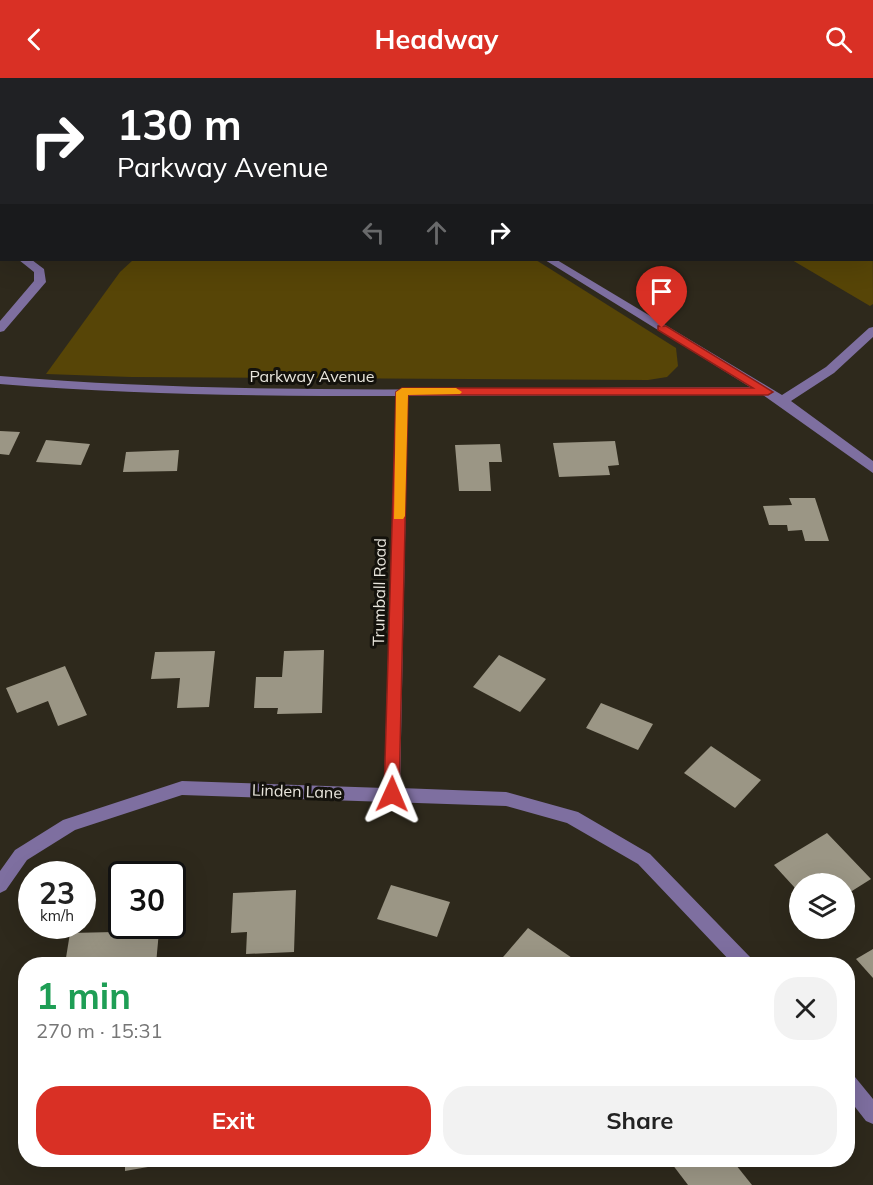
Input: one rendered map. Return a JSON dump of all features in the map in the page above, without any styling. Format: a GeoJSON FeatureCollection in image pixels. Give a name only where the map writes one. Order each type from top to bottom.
{"type":"FeatureCollection","features":[{"type":"Feature","properties":{"kind":"street"},"geometry":{"type":"LineString","coordinates":[[0,328],[40,282],[40,271],[26,261]]}},
{"type":"Feature","properties":{"kind":"street"},"geometry":{"type":"LineString","coordinates":[[552,261],[782,401],[873,468]]}},
{"type":"Feature","properties":{"kind":"street"},"geometry":{"type":"LineString","coordinates":[[782,401],[830,370],[873,331]]}},
{"type":"Feature","properties":{"kind":"street","name":"Parkway Avenue"},"geometry":{"type":"LineString","coordinates":[[0,380],[84,387],[195,392],[768,392]]}},
{"type":"Feature","properties":{"kind":"street","name":"Trumball Road"},"geometry":{"type":"LineString","coordinates":[[392,794],[402,392]]}},
{"type":"Feature","properties":{"kind":"street","name":"Linden Lane"},"geometry":{"type":"LineString","coordinates":[[0,885],[21,855],[69,825],[182,788],[506,799],[572,817],[645,859],[738,957]]}},
{"type":"Feature","properties":{"kind":"street"},"geometry":{"type":"LineString","coordinates":[[855,1092],[873,1114]]}},
{"type":"Feature","properties":{"kind":"shaded area"},"geometry":{"type":"Polygon","coordinates":[[[132,261],[538,261],[676,348],[678,366],[667,377],[648,380],[131,377],[46,374],[120,272],[132,261]]]}},
{"type":"Feature","properties":{"kind":"shaded area"},"geometry":{"type":"Polygon","coordinates":[[[794,261],[873,261],[873,304],[870,306],[794,261]]]}},
{"type":"Feature","properties":{"kind":"building"},"geometry":{"type":"Polygon","coordinates":[[[0,431],[20,432],[9,455],[0,454],[0,431]]]}},
{"type":"Feature","properties":{"kind":"building"},"geometry":{"type":"Polygon","coordinates":[[[46,440],[90,444],[81,465],[36,462],[46,440]]]}},
{"type":"Feature","properties":{"kind":"building"},"geometry":{"type":"Polygon","coordinates":[[[615,441],[619,465],[608,466],[610,475],[559,477],[553,443],[615,441]]]}},
{"type":"Feature","properties":{"kind":"building"},"geometry":{"type":"Polygon","coordinates":[[[500,444],[502,462],[489,462],[491,491],[459,491],[455,445],[500,444]]]}},
{"type":"Feature","properties":{"kind":"building"},"geometry":{"type":"Polygon","coordinates":[[[179,450],[177,471],[123,472],[126,452],[179,450]]]}},
{"type":"Feature","properties":{"kind":"building"},"geometry":{"type":"Polygon","coordinates":[[[789,498],[815,498],[829,541],[805,541],[802,530],[788,531],[787,525],[769,525],[763,506],[792,505],[789,498]]]}},
{"type":"Feature","properties":{"kind":"building"},"geometry":{"type":"Polygon","coordinates":[[[324,650],[322,713],[277,714],[278,708],[254,708],[256,677],[282,677],[284,651],[324,650]]]}},
{"type":"Feature","properties":{"kind":"building"},"geometry":{"type":"Polygon","coordinates":[[[215,651],[209,707],[177,708],[180,678],[151,679],[155,652],[215,651]]]}},
{"type":"Feature","properties":{"kind":"building"},"geometry":{"type":"Polygon","coordinates":[[[499,655],[546,679],[520,712],[473,687],[499,655]]]}},
{"type":"Feature","properties":{"kind":"building"},"geometry":{"type":"Polygon","coordinates":[[[65,666],[87,715],[58,726],[48,701],[17,713],[6,688],[65,666]]]}},
{"type":"Feature","properties":{"kind":"building"},"geometry":{"type":"Polygon","coordinates":[[[601,703],[653,724],[638,750],[586,728],[601,703]]]}},
{"type":"Feature","properties":{"kind":"building"},"geometry":{"type":"Polygon","coordinates":[[[711,746],[761,780],[735,808],[684,773],[711,746]]]}},
{"type":"Feature","properties":{"kind":"building"},"geometry":{"type":"Polygon","coordinates":[[[827,833],[871,879],[855,889],[855,873],[789,873],[789,881],[774,865],[827,833]]]}},
{"type":"Feature","properties":{"kind":"building"},"geometry":{"type":"Polygon","coordinates":[[[391,885],[450,902],[437,937],[377,919],[391,885]]]}},
{"type":"Feature","properties":{"kind":"building"},"geometry":{"type":"Polygon","coordinates":[[[296,890],[294,952],[246,954],[247,932],[231,933],[233,893],[296,890]]]}},
{"type":"Feature","properties":{"kind":"building"},"geometry":{"type":"Polygon","coordinates":[[[528,928],[571,957],[503,957],[528,928]]]}},
{"type":"Feature","properties":{"kind":"building"},"geometry":{"type":"Polygon","coordinates":[[[96,932],[108,932],[108,939],[158,939],[157,957],[66,957],[69,939],[96,939],[96,932]]]}},
{"type":"Feature","properties":{"kind":"building"},"geometry":{"type":"Polygon","coordinates":[[[873,949],[873,978],[856,959],[873,949]]]}},
{"type":"Feature","properties":{"kind":"building"},"geometry":{"type":"Polygon","coordinates":[[[125,1167],[148,1167],[125,1171],[125,1167]]]}},
{"type":"Feature","properties":{"kind":"building"},"geometry":{"type":"Polygon","coordinates":[[[674,1167],[738,1167],[752,1185],[688,1185],[674,1167]]]}},
{"type":"Feature","properties":{"kind":"slow traffic"},"geometry":{"type":"LineString","coordinates":[[399,516],[402,392],[456,392]]}},
{"type":"Feature","properties":{"kind":"route"},"geometry":{"type":"LineString","coordinates":[[392,794],[402,392],[768,392],[662,328]]}}]}
